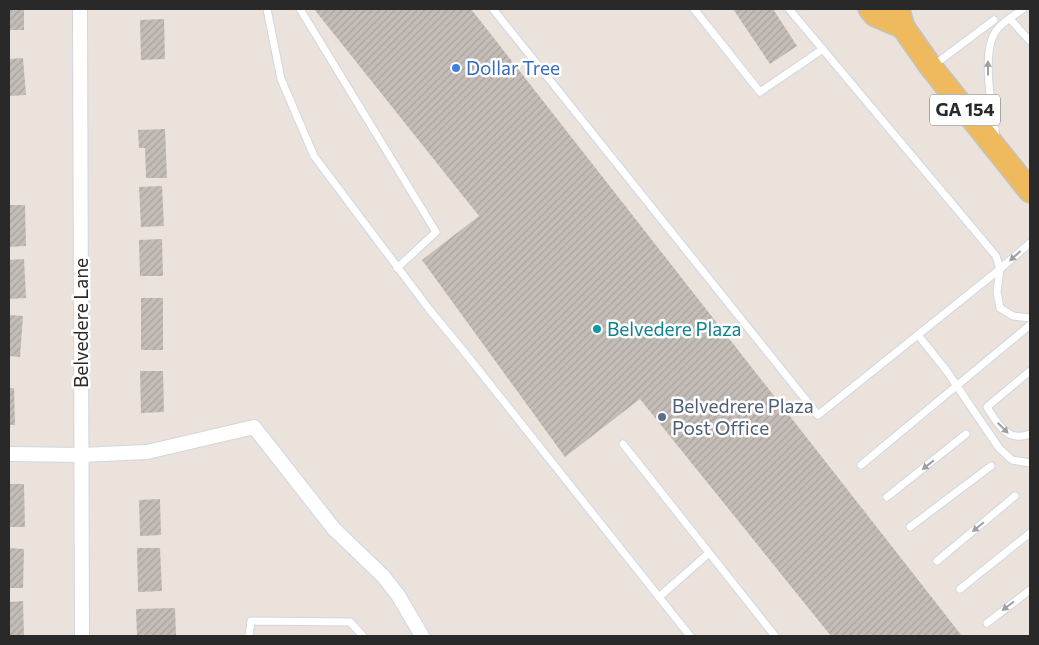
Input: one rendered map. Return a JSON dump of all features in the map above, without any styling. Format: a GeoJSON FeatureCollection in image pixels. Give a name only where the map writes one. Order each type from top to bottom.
{"type":"FeatureCollection","features":[{"type":"Feature","properties":{"kind":"main road","name":"GA 154"},"geometry":{"type":"LineString","coordinates":[[870,9],[875,15],[901,18],[931,67],[1025,182]]}},
{"type":"Feature","properties":{"kind":"street","name":"Belvedere Lane"},"geometry":{"type":"LineString","coordinates":[[80,9],[82,636]]}},
{"type":"Feature","properties":{"kind":"street"},"geometry":{"type":"LineString","coordinates":[[9,454],[147,452],[254,427],[334,530],[383,576],[398,595],[422,636]]}},
{"type":"Feature","properties":{"kind":"lane"},"geometry":{"type":"LineString","coordinates":[[267,9],[281,79],[314,156],[398,268],[690,636]]}},
{"type":"Feature","properties":{"kind":"lane"},"geometry":{"type":"LineString","coordinates":[[300,9],[436,232],[398,268]]}},
{"type":"Feature","properties":{"kind":"lane"},"geometry":{"type":"LineString","coordinates":[[493,9],[818,415],[1030,243]]}},
{"type":"Feature","properties":{"kind":"lane"},"geometry":{"type":"LineString","coordinates":[[694,9],[760,92],[823,49]]}},
{"type":"Feature","properties":{"kind":"lane"},"geometry":{"type":"LineString","coordinates":[[789,9],[996,256],[1000,269],[997,292],[1000,308],[1013,316],[1030,318]]}},
{"type":"Feature","properties":{"kind":"lane"},"geometry":{"type":"LineString","coordinates":[[998,151],[988,75],[988,54],[996,31],[1023,9]]}},
{"type":"Feature","properties":{"kind":"lane"},"geometry":{"type":"LineString","coordinates":[[931,67],[994,20]]}},
{"type":"Feature","properties":{"kind":"lane"},"geometry":{"type":"LineString","coordinates":[[1010,20],[1030,41]]}},
{"type":"Feature","properties":{"kind":"lane"},"geometry":{"type":"LineString","coordinates":[[861,465],[1030,325]]}},
{"type":"Feature","properties":{"kind":"lane"},"geometry":{"type":"LineString","coordinates":[[918,335],[957,386],[999,448],[1012,460],[1030,463]]}},
{"type":"Feature","properties":{"kind":"lane"},"geometry":{"type":"LineString","coordinates":[[977,414],[1030,371]]}},
{"type":"Feature","properties":{"kind":"lane"},"geometry":{"type":"LineString","coordinates":[[986,407],[1002,430],[1011,436],[1018,438],[1030,434]]}},
{"type":"Feature","properties":{"kind":"lane"},"geometry":{"type":"LineString","coordinates":[[887,497],[966,434]]}},
{"type":"Feature","properties":{"kind":"lane"},"geometry":{"type":"LineString","coordinates":[[623,444],[775,636]]}},
{"type":"Feature","properties":{"kind":"lane"},"geometry":{"type":"LineString","coordinates":[[910,527],[991,466]]}},
{"type":"Feature","properties":{"kind":"lane"},"geometry":{"type":"LineString","coordinates":[[937,561],[1015,496]]}},
{"type":"Feature","properties":{"kind":"lane"},"geometry":{"type":"LineString","coordinates":[[960,590],[1030,533]]}},
{"type":"Feature","properties":{"kind":"lane"},"geometry":{"type":"LineString","coordinates":[[659,597],[709,553]]}},
{"type":"Feature","properties":{"kind":"lane"},"geometry":{"type":"LineString","coordinates":[[987,623],[1030,590]]}},
{"type":"Feature","properties":{"kind":"lane"},"geometry":{"type":"LineString","coordinates":[[249,636],[250,620],[350,622],[363,636]]}},
{"type":"Feature","properties":{"kind":"building"},"geometry":{"type":"Polygon","coordinates":[[[9,9],[24,9],[24,30],[9,30],[9,9]]]}},
{"type":"Feature","properties":{"kind":"building","name":"Belvedere Plaza"},"geometry":{"type":"Polygon","coordinates":[[[314,9],[471,9],[962,636],[831,636],[640,399],[565,457],[422,260],[479,216],[314,9]]]}},
{"type":"Feature","properties":{"kind":"building"},"geometry":{"type":"Polygon","coordinates":[[[733,9],[773,9],[797,46],[770,64],[733,9]]]}},
{"type":"Feature","properties":{"kind":"building"},"geometry":{"type":"Polygon","coordinates":[[[164,19],[165,59],[141,60],[140,20],[164,19]]]}},
{"type":"Feature","properties":{"kind":"building"},"geometry":{"type":"Polygon","coordinates":[[[23,58],[26,95],[9,96],[9,59],[23,58]]]}},
{"type":"Feature","properties":{"kind":"building"},"geometry":{"type":"Polygon","coordinates":[[[165,129],[167,178],[146,178],[145,148],[139,148],[138,130],[165,129]]]}},
{"type":"Feature","properties":{"kind":"building"},"geometry":{"type":"Polygon","coordinates":[[[162,186],[164,226],[141,227],[139,187],[162,186]]]}},
{"type":"Feature","properties":{"kind":"building"},"geometry":{"type":"Polygon","coordinates":[[[9,205],[25,205],[26,246],[9,247],[9,205]]]}},
{"type":"Feature","properties":{"kind":"building"},"geometry":{"type":"Polygon","coordinates":[[[162,239],[163,276],[140,276],[139,240],[162,239]]]}},
{"type":"Feature","properties":{"kind":"building"},"geometry":{"type":"Polygon","coordinates":[[[24,259],[26,298],[9,299],[9,260],[24,259]]]}},
{"type":"Feature","properties":{"kind":"building"},"geometry":{"type":"Polygon","coordinates":[[[141,298],[163,298],[163,350],[141,350],[141,298]]]}},
{"type":"Feature","properties":{"kind":"building"},"geometry":{"type":"Polygon","coordinates":[[[9,315],[23,316],[20,357],[9,356],[9,315]]]}},
{"type":"Feature","properties":{"kind":"building"},"geometry":{"type":"Polygon","coordinates":[[[140,371],[163,371],[164,412],[141,413],[140,371]]]}},
{"type":"Feature","properties":{"kind":"building"},"geometry":{"type":"Polygon","coordinates":[[[9,388],[14,388],[15,425],[9,425],[9,388]]]}},
{"type":"Feature","properties":{"kind":"building"},"geometry":{"type":"Polygon","coordinates":[[[9,484],[24,484],[25,527],[9,527],[9,484]]]}},
{"type":"Feature","properties":{"kind":"building"},"geometry":{"type":"Polygon","coordinates":[[[160,499],[161,535],[140,536],[139,500],[160,499]]]}},
{"type":"Feature","properties":{"kind":"building"},"geometry":{"type":"Polygon","coordinates":[[[9,548],[24,549],[23,588],[9,588],[9,548]]]}},
{"type":"Feature","properties":{"kind":"building"},"geometry":{"type":"Polygon","coordinates":[[[137,548],[160,548],[162,591],[138,592],[137,548]]]}},
{"type":"Feature","properties":{"kind":"building"},"geometry":{"type":"Polygon","coordinates":[[[23,601],[24,636],[9,636],[9,602],[23,601]]]}},
{"type":"Feature","properties":{"kind":"building"},"geometry":{"type":"Polygon","coordinates":[[[175,608],[176,636],[137,636],[136,609],[175,608]]]}},
{"type":"Feature","properties":{"kind":"place","name":"Dollar Tree"},"geometry":{"type":"Point","coordinates":[456,68]}},
{"type":"Feature","properties":{"kind":"place","name":"Belvedere Plaza"},"geometry":{"type":"Point","coordinates":[597,329]}},
{"type":"Feature","properties":{"kind":"place","name":"Belvedrere Plaza Post Office"},"geometry":{"type":"Point","coordinates":[662,417]}}]}
